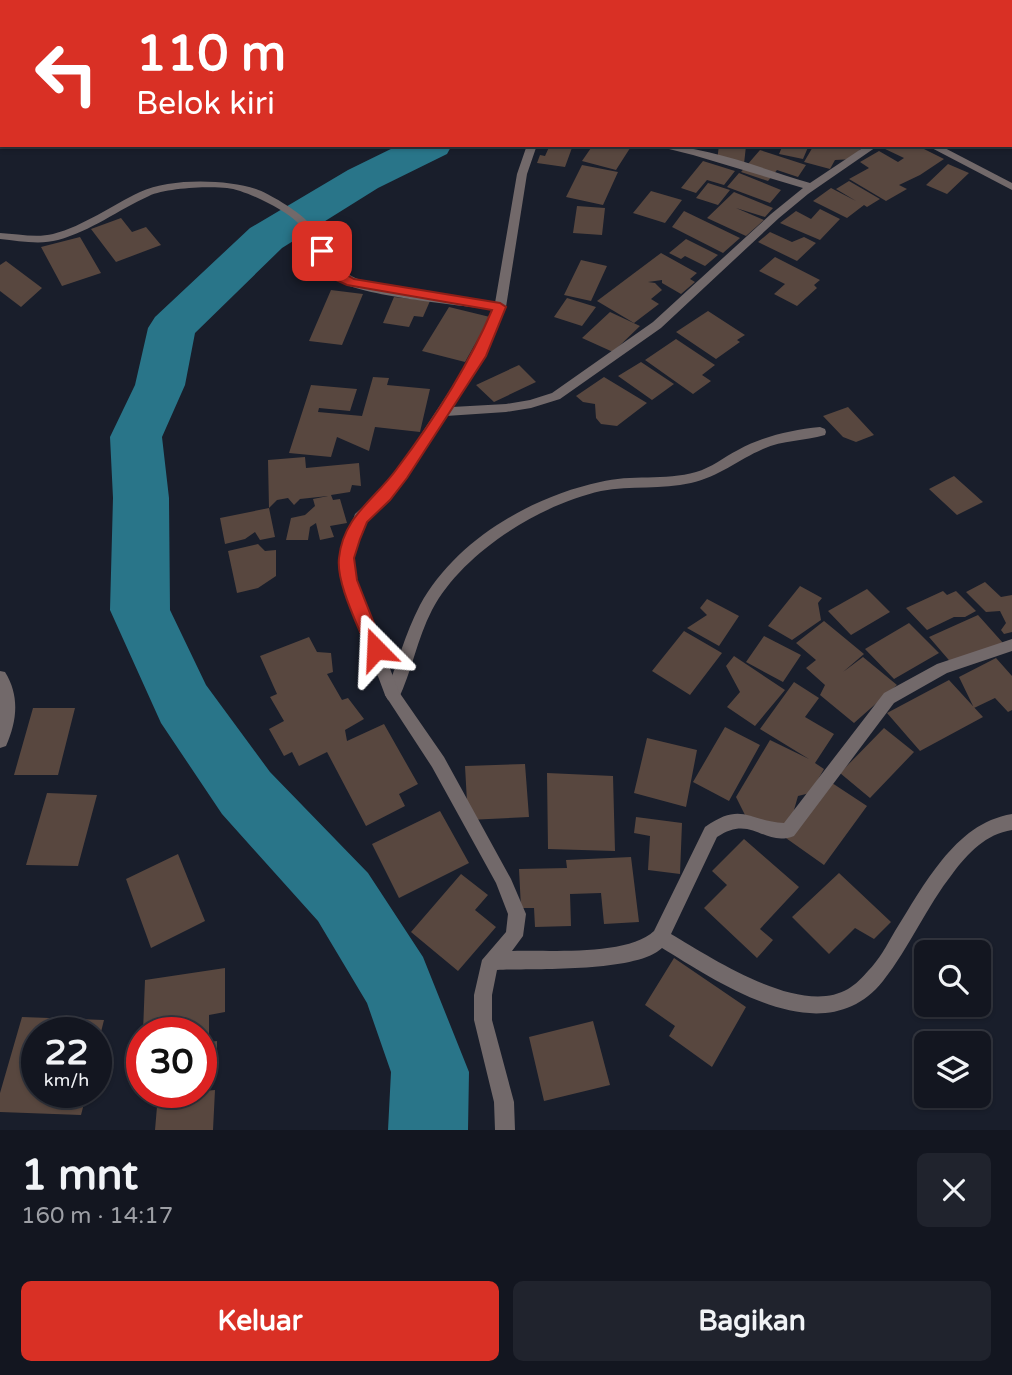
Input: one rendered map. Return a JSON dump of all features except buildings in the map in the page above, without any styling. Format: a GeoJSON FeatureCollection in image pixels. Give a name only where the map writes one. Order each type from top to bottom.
{"type":"FeatureCollection","features":[{"type":"Feature","properties":{"kind":"street"},"geometry":{"type":"LineString","coordinates":[[505,1130],[504,1102],[483,1020],[483,995],[491,961],[513,936],[517,914],[503,879],[438,762],[393,695],[349,580],[346,558],[360,518],[384,496],[402,474],[481,353],[500,307],[522,174],[531,147]]}},
{"type":"Feature","properties":{"kind":"street"},"geometry":{"type":"LineString","coordinates":[[669,147],[695,152],[811,187]]}},
{"type":"Feature","properties":{"kind":"street"},"geometry":{"type":"LineString","coordinates":[[442,412],[531,404],[556,396],[657,325],[775,216],[811,187],[871,147]]}},
{"type":"Feature","properties":{"kind":"street"},"geometry":{"type":"LineString","coordinates":[[935,147],[1012,187]]}},
{"type":"Feature","properties":{"kind":"street"},"geometry":{"type":"LineString","coordinates":[[0,236],[43,239],[56,237],[93,222],[146,193],[174,185],[244,188],[302,221],[333,268],[341,277],[351,282],[500,307]]}},
{"type":"Feature","properties":{"kind":"street"},"geometry":{"type":"LineString","coordinates":[[393,695],[429,604],[450,574],[471,554],[532,511],[567,495],[603,486],[637,480],[691,479],[711,472],[749,449],[774,439],[820,432]]}},
{"type":"Feature","properties":{"kind":"street"},"geometry":{"type":"LineString","coordinates":[[491,961],[622,956],[650,947],[660,937],[711,832],[722,822],[745,819],[773,831],[788,831],[889,698],[942,668],[1012,645]]}},
{"type":"Feature","properties":{"kind":"street"},"geometry":{"type":"LineString","coordinates":[[0,677],[4,682],[8,707],[7,727],[0,741]]}},
{"type":"Feature","properties":{"kind":"street"},"geometry":{"type":"LineString","coordinates":[[660,937],[752,990],[805,1004],[835,1005],[858,996],[875,976],[932,884],[969,841],[1003,823],[1012,822]]}},
{"type":"Feature","properties":{"kind":"waterway"},"geometry":{"type":"LineString","coordinates":[[428,147],[363,179],[266,238],[172,328],[160,385],[136,437],[141,498],[140,610],[183,704],[246,793],[343,897],[397,983],[430,1072],[428,1130]]}},
{"type":"Feature","properties":{"kind":"route"},"geometry":{"type":"LineString","coordinates":[[322,251],[341,277],[351,282],[372,288],[500,307],[481,353],[402,474],[384,496],[360,518],[352,539],[346,558],[349,580],[376,649]]}}]}
